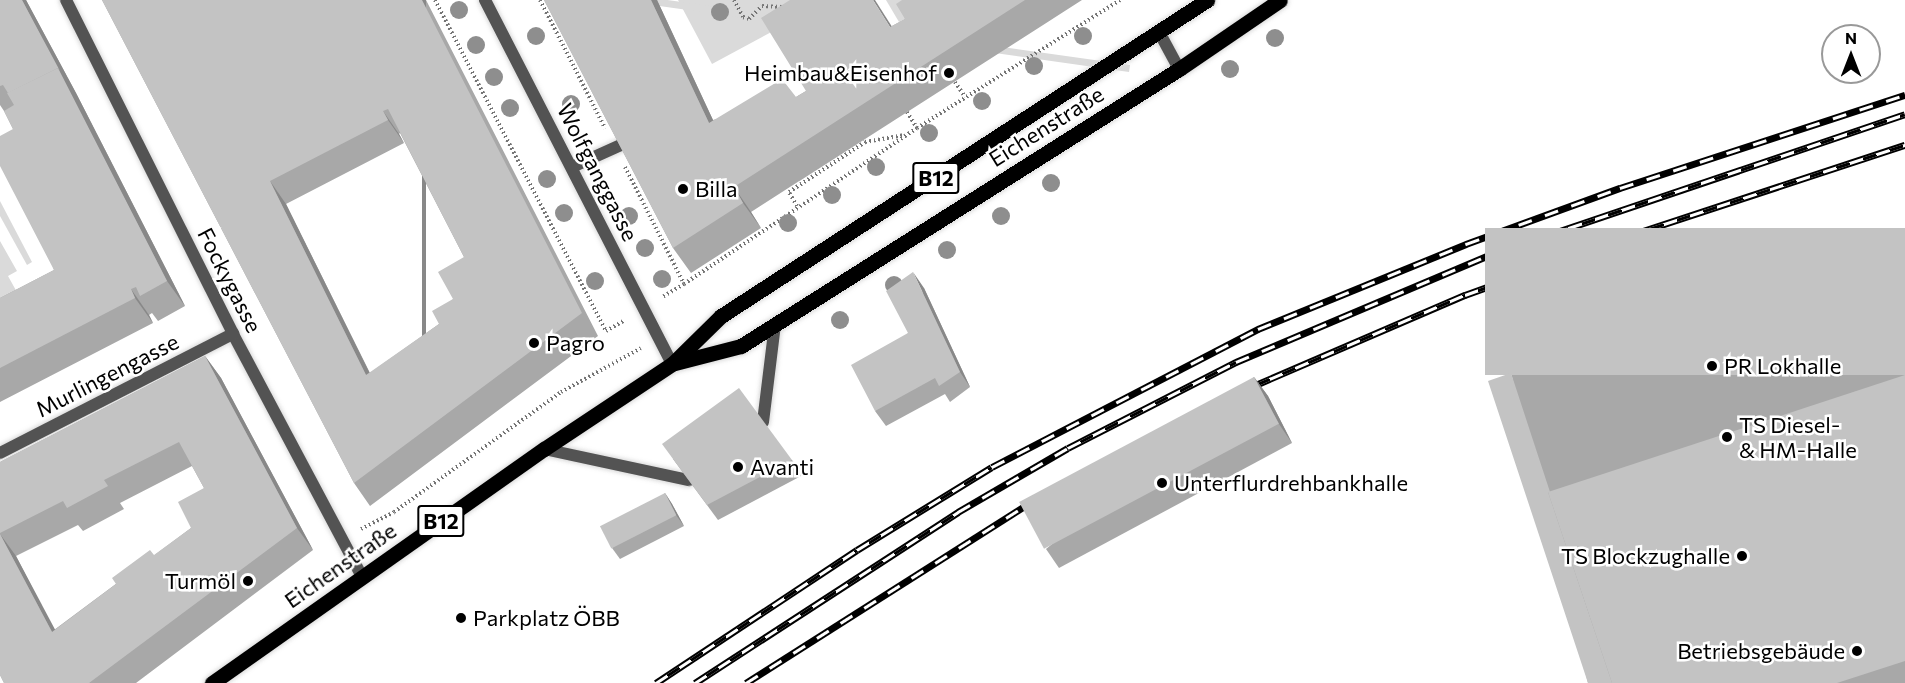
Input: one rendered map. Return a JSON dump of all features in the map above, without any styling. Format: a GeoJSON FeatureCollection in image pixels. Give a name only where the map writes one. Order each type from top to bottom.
{"type":"FeatureCollection","features":[{"type":"Feature","properties":{"kind":"main road","name":"Eichenstraße"},"geometry":{"type":"LineString","coordinates":[[212,683],[544,449],[672,364],[721,316],[1207,0]]}},
{"type":"Feature","properties":{"kind":"main road","name":"Eichenstraße"},"geometry":{"type":"LineString","coordinates":[[672,364],[741,346],[1179,69],[1280,0]]}},
{"type":"Feature","properties":{"kind":"street","name":"Fockygasse"},"geometry":{"type":"LineString","coordinates":[[66,0],[233,334],[362,577]]}},
{"type":"Feature","properties":{"kind":"street","name":"Wolfganggasse"},"geometry":{"type":"LineString","coordinates":[[485,0],[672,364]]}},
{"type":"Feature","properties":{"kind":"street"},"geometry":{"type":"LineString","coordinates":[[1159,32],[1179,69]]}},
{"type":"Feature","properties":{"kind":"street"},"geometry":{"type":"LineString","coordinates":[[572,167],[622,144]]}},
{"type":"Feature","properties":{"kind":"street"},"geometry":{"type":"LineString","coordinates":[[763,422],[775,324]]}},
{"type":"Feature","properties":{"kind":"street","name":"Murlingengasse"},"geometry":{"type":"LineString","coordinates":[[0,453],[233,334]]}},
{"type":"Feature","properties":{"kind":"street"},"geometry":{"type":"LineString","coordinates":[[544,449],[688,480]]}},
{"type":"Feature","properties":{"kind":"path"},"geometry":{"type":"LineString","coordinates":[[734,0],[742,17],[749,20],[762,6],[788,7]]}},
{"type":"Feature","properties":{"kind":"path"},"geometry":{"type":"LineString","coordinates":[[684,284],[797,206],[1120,0]]}},
{"type":"Feature","properties":{"kind":"path"},"geometry":{"type":"LineString","coordinates":[[569,57],[575,53]]}},
{"type":"Feature","properties":{"kind":"path"},"geometry":{"type":"LineString","coordinates":[[955,82],[965,97]]}},
{"type":"Feature","properties":{"kind":"path"},"geometry":{"type":"LineString","coordinates":[[907,112],[917,128]]}},
{"type":"Feature","properties":{"kind":"path"},"geometry":{"type":"LineString","coordinates":[[797,206],[789,192],[865,142],[908,134]]}},
{"type":"Feature","properties":{"kind":"shaded area"},"geometry":{"type":"Polygon","coordinates":[[[649,0],[668,0],[1130,65],[1129,72],[649,4],[649,0]]]}},
{"type":"Feature","properties":{"kind":"shaded area"},"geometry":{"type":"Polygon","coordinates":[[[678,0],[831,0],[712,64],[678,0]]]}},
{"type":"Feature","properties":{"kind":"shaded area"},"geometry":{"type":"Polygon","coordinates":[[[886,0],[943,0],[899,22],[886,0]]]}},
{"type":"Feature","properties":{"kind":"shaded area"},"geometry":{"type":"Polygon","coordinates":[[[0,201],[32,262],[27,265],[0,216],[0,201]]]}},
{"type":"Feature","properties":{"kind":"shaded area"},"geometry":{"type":"Polygon","coordinates":[[[0,241],[17,271],[8,276],[18,294],[0,309],[0,241]]]}},
{"type":"Feature","properties":{"kind":"building"},"geometry":{"type":"Polygon","coordinates":[[[0,0],[22,0],[60,71],[58,68],[8,93],[3,85],[0,86],[0,0]]]}},
{"type":"Feature","properties":{"kind":"building"},"geometry":{"type":"Polygon","coordinates":[[[102,0],[422,0],[582,313],[354,483],[102,0]],[[388,109],[383,111],[388,120],[270,181],[366,375],[439,324],[432,311],[453,299],[438,272],[464,257],[388,109]]]}},
{"type":"Feature","properties":{"kind":"building"},"geometry":{"type":"Polygon","coordinates":[[[544,0],[651,0],[709,123],[782,79],[796,97],[806,91],[761,18],[790,0],[873,0],[890,27],[905,19],[896,4],[902,0],[1025,0],[734,187],[743,203],[673,248],[544,0]]]}},
{"type":"Feature","properties":{"kind":"building"},"geometry":{"type":"Polygon","coordinates":[[[58,68],[167,281],[140,296],[136,287],[131,289],[135,298],[0,368],[0,298],[54,270],[0,166],[0,136],[13,129],[4,111],[14,105],[7,93],[58,68]]]}},
{"type":"Feature","properties":{"kind":"building"},"geometry":{"type":"Polygon","coordinates":[[[1485,228],[1905,228],[1905,375],[1485,375],[1485,228]]]}},
{"type":"Feature","properties":{"kind":"building"},"geometry":{"type":"Polygon","coordinates":[[[913,272],[960,372],[939,386],[935,378],[875,411],[851,365],[908,333],[886,291],[913,272]]]}},
{"type":"Feature","properties":{"kind":"building"},"geometry":{"type":"Polygon","coordinates":[[[205,356],[297,528],[89,683],[4,683],[0,675],[0,534],[52,632],[116,584],[112,578],[150,550],[154,555],[191,528],[178,502],[204,488],[179,442],[104,480],[108,486],[67,508],[63,501],[0,533],[0,462],[205,356]]]}},
{"type":"Feature","properties":{"kind":"building"},"geometry":{"type":"Polygon","coordinates":[[[1511,373],[1612,683],[1588,683],[1488,381],[1511,373]]]}},
{"type":"Feature","properties":{"kind":"building","name":"TS Blockzughalle"},"geometry":{"type":"Polygon","coordinates":[[[1905,375],[1905,661],[1837,683],[1612,683],[1548,492],[1905,375]]]}},
{"type":"Feature","properties":{"kind":"building"},"geometry":{"type":"Polygon","coordinates":[[[1254,377],[1279,424],[1044,549],[1019,502],[1254,377]]]}},
{"type":"Feature","properties":{"kind":"building","name":"Avanti"},"geometry":{"type":"Polygon","coordinates":[[[739,388],[792,460],[707,505],[662,444],[739,388]]]}},
{"type":"Feature","properties":{"kind":"building"},"geometry":{"type":"Polygon","coordinates":[[[665,493],[676,515],[611,548],[600,526],[665,493]]]}},
{"type":"Feature","properties":{"kind":"railway"},"geometry":{"type":"LineString","coordinates":[[656,683],[857,550],[992,467],[1258,329],[1466,244],[1620,188],[1905,95]]}},
{"type":"Feature","properties":{"kind":"railway"},"geometry":{"type":"LineString","coordinates":[[695,683],[958,512],[1068,448],[1236,362],[1489,255],[1905,114]]}},
{"type":"Feature","properties":{"kind":"railway"},"geometry":{"type":"LineString","coordinates":[[1244,390],[1465,295],[1637,233],[1905,145]]}},
{"type":"Feature","properties":{"kind":"railway"},"geometry":{"type":"LineString","coordinates":[[746,683],[1037,498]]}},
{"type":"Feature","properties":{"kind":"place","name":"Heimbau&Eisenhof"},"geometry":{"type":"Point","coordinates":[949,73]}},
{"type":"Feature","properties":{"kind":"place","name":"Billa"},"geometry":{"type":"Point","coordinates":[683,189]}},
{"type":"Feature","properties":{"kind":"place","name":"Pagro"},"geometry":{"type":"Point","coordinates":[534,343]}},
{"type":"Feature","properties":{"kind":"place","name":"PR Lokhalle"},"geometry":{"type":"Point","coordinates":[1712,366]}},
{"type":"Feature","properties":{"kind":"place","name":"TS Diesel- & HM-Halle"},"geometry":{"type":"Point","coordinates":[1727,437]}},
{"type":"Feature","properties":{"kind":"place","name":"Avanti"},"geometry":{"type":"Point","coordinates":[738,467]}},
{"type":"Feature","properties":{"kind":"place","name":"Unterflurdrehbankhalle"},"geometry":{"type":"Point","coordinates":[1162,483]}},
{"type":"Feature","properties":{"kind":"place","name":"TS Blockzughalle"},"geometry":{"type":"Point","coordinates":[1742,556]}},
{"type":"Feature","properties":{"kind":"place","name":"Turmöl"},"geometry":{"type":"Point","coordinates":[248,581]}},
{"type":"Feature","properties":{"kind":"place","name":"Parkplatz ÖBB"},"geometry":{"type":"Point","coordinates":[461,618]}},
{"type":"Feature","properties":{"kind":"place","name":"Betriebsgebäude"},"geometry":{"type":"Point","coordinates":[1857,651]}}]}
